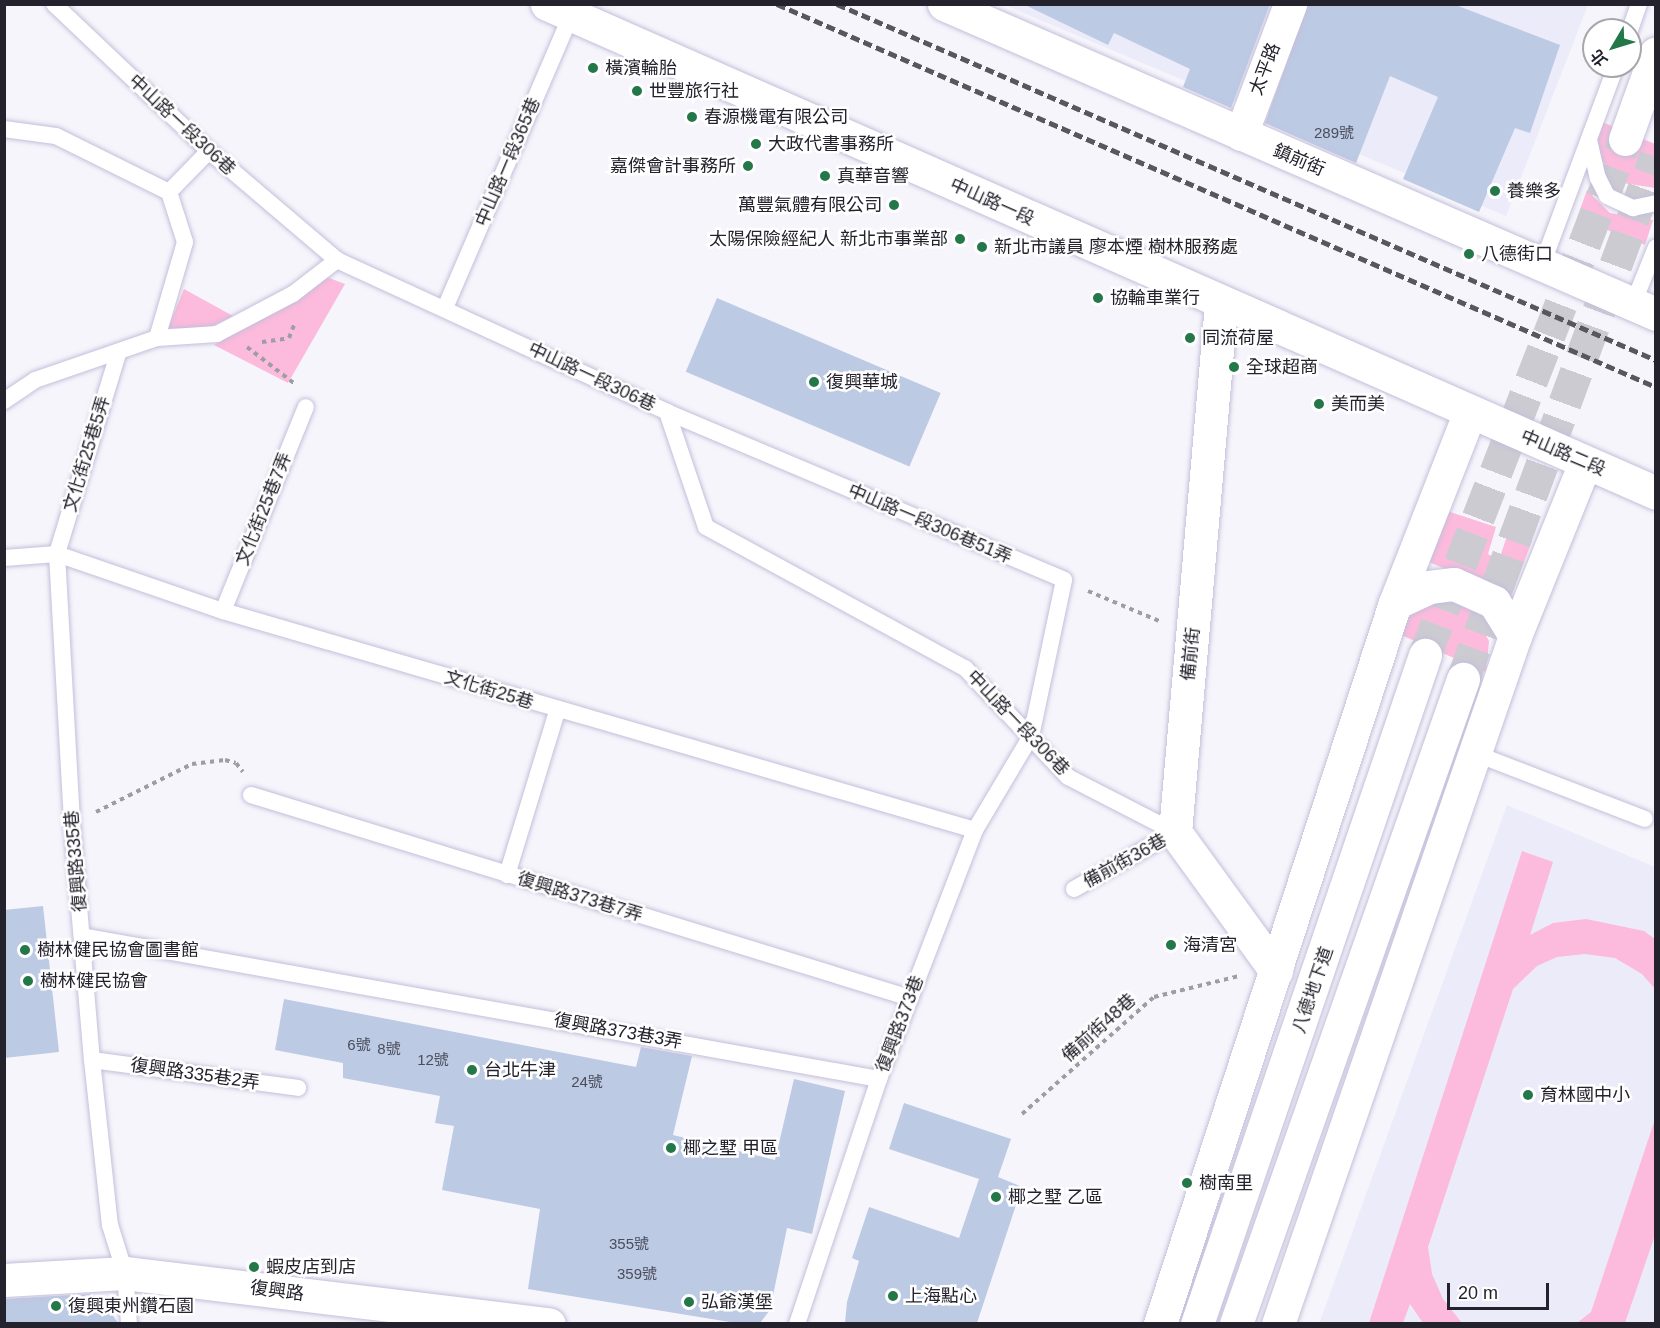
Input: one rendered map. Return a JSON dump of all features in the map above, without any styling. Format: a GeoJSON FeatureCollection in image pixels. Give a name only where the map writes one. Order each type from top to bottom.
{"type":"FeatureCollection","features":[{"type":"Feature","properties":{"kind":"street","name":"鎮前街"},"geometry":{"type":"LineString","coordinates":[[944,4],[1644,309]]}},
{"type":"Feature","properties":{"kind":"street","name":"太平路"},"geometry":{"type":"LineString","coordinates":[[1241,134],[1290,4]]}},
{"type":"Feature","properties":{"kind":"street","name":"中山路一段"},"geometry":{"type":"LineString","coordinates":[[559,10],[1469,414]]}},
{"type":"Feature","properties":{"kind":"street"},"geometry":{"type":"LineString","coordinates":[[1625,139],[1656,53]]}},
{"type":"Feature","properties":{"kind":"street","name":"備前街"},"geometry":{"type":"LineString","coordinates":[[1175,832],[1221,304]]}},
{"type":"Feature","properties":{"kind":"street"},"geometry":{"type":"LineString","coordinates":[[1160,1323],[1395,603],[1469,414]]}},
{"type":"Feature","properties":{"kind":"street","name":"中山路二段"},"geometry":{"type":"LineString","coordinates":[[1469,414],[1656,493]]}},
{"type":"Feature","properties":{"kind":"street"},"geometry":{"type":"LineString","coordinates":[[1278,1323],[1515,636],[1586,462]]}},
{"type":"Feature","properties":{"kind":"street"},"geometry":{"type":"LineString","coordinates":[[1395,603],[1429,587],[1454,584],[1494,602],[1515,636]]}},
{"type":"Feature","properties":{"kind":"street","name":"八德地下道"},"geometry":{"type":"LineString","coordinates":[[1197,1323],[1425,655]]}},
{"type":"Feature","properties":{"kind":"street","name":"八德地下道"},"geometry":{"type":"LineString","coordinates":[[1236,1323],[1463,679]]}},
{"type":"Feature","properties":{"kind":"street"},"geometry":{"type":"LineString","coordinates":[[1175,832],[1275,971]]}},
{"type":"Feature","properties":{"kind":"street","name":"復興路"},"geometry":{"type":"LineString","coordinates":[[4,1280],[125,1273],[549,1323]]}},
{"type":"Feature","properties":{"kind":"lane","name":"中山路一段306巷"},"geometry":{"type":"LineString","coordinates":[[54,4],[209,152],[337,260],[667,412],[706,527],[965,668],[1068,777],[1175,832]]}},
{"type":"Feature","properties":{"kind":"lane","name":"中山路一段365巷"},"geometry":{"type":"LineString","coordinates":[[445,308],[559,10]]}},
{"type":"Feature","properties":{"kind":"lane"},"geometry":{"type":"LineString","coordinates":[[1542,265],[1612,78]]}},
{"type":"Feature","properties":{"kind":"lane"},"geometry":{"type":"LineString","coordinates":[[4,129],[56,136],[169,192],[185,242],[157,338]]}},
{"type":"Feature","properties":{"kind":"lane"},"geometry":{"type":"LineString","coordinates":[[1589,140],[1598,178],[1607,196],[1633,208],[1656,202]]}},
{"type":"Feature","properties":{"kind":"lane"},"geometry":{"type":"LineString","coordinates":[[169,192],[209,152]]}},
{"type":"Feature","properties":{"kind":"lane"},"geometry":{"type":"LineString","coordinates":[[1644,309],[1656,247]]}},
{"type":"Feature","properties":{"kind":"lane"},"geometry":{"type":"LineString","coordinates":[[4,401],[35,380],[118,354],[157,338],[217,334],[293,294],[337,260]]}},
{"type":"Feature","properties":{"kind":"lane","name":"文化街25巷5弄"},"geometry":{"type":"LineString","coordinates":[[57,554],[118,354]]}},
{"type":"Feature","properties":{"kind":"lane","name":"文化街25巷7弄"},"geometry":{"type":"LineString","coordinates":[[223,611],[306,407]]}},
{"type":"Feature","properties":{"kind":"lane","name":"中山路一段306巷51弄"},"geometry":{"type":"LineString","coordinates":[[667,412],[1064,580]]}},
{"type":"Feature","properties":{"kind":"lane","name":"文化街25巷"},"geometry":{"type":"LineString","coordinates":[[4,558],[57,554],[223,611],[557,711],[975,830]]}},
{"type":"Feature","properties":{"kind":"lane","name":"復興路335巷"},"geometry":{"type":"LineString","coordinates":[[57,554],[72,823],[92,1060],[110,1224],[125,1273],[129,1323]]}},
{"type":"Feature","properties":{"kind":"lane","name":"復興路373巷"},"geometry":{"type":"LineString","coordinates":[[797,1323],[879,1079],[975,830],[1031,736],[1064,580]]}},
{"type":"Feature","properties":{"kind":"lane"},"geometry":{"type":"LineString","coordinates":[[507,875],[557,711]]}},
{"type":"Feature","properties":{"kind":"lane"},"geometry":{"type":"LineString","coordinates":[[1474,753],[1645,819]]}},
{"type":"Feature","properties":{"kind":"lane","name":"復興路373巷7弄"},"geometry":{"type":"LineString","coordinates":[[251,795],[910,998]]}},
{"type":"Feature","properties":{"kind":"lane","name":"備前街36巷"},"geometry":{"type":"LineString","coordinates":[[1074,889],[1175,832]]}},
{"type":"Feature","properties":{"kind":"lane","name":"復興路373巷3弄"},"geometry":{"type":"LineString","coordinates":[[82,936],[358,983],[879,1079]]}},
{"type":"Feature","properties":{"kind":"lane","name":"復興路335巷2弄"},"geometry":{"type":"LineString","coordinates":[[92,1060],[298,1088]]}},
{"type":"Feature","properties":{"kind":"path"},"geometry":{"type":"LineString","coordinates":[[224,330],[294,380],[306,407]]}},
{"type":"Feature","properties":{"kind":"path"},"geometry":{"type":"LineString","coordinates":[[1064,580],[1193,635]]}},
{"type":"Feature","properties":{"kind":"path"},"geometry":{"type":"LineString","coordinates":[[72,823],[192,764],[225,760],[237,763],[247,777],[251,795]]}},
{"type":"Feature","properties":{"kind":"path","name":"備前街48巷"},"geometry":{"type":"LineString","coordinates":[[1022,1114],[1154,997],[1275,971]]}},
{"type":"Feature","properties":{"kind":"shaded area"},"geometry":{"type":"Polygon","coordinates":[[[1005,5],[1588,5],[1506,216],[1005,5]]]}},
{"type":"Feature","properties":{"kind":"shaded area"},"geometry":{"type":"Polygon","coordinates":[[[1602,122],[1655,144],[1655,188],[1623,183],[1602,161],[1597,142],[1602,122]]]}},
{"type":"Feature","properties":{"kind":"shaded area"},"geometry":{"type":"Polygon","coordinates":[[[1587,190],[1610,213],[1653,220],[1645,245],[1577,218],[1587,190]]]}},
{"type":"Feature","properties":{"kind":"shaded area"},"geometry":{"type":"Polygon","coordinates":[[[324,276],[345,284],[288,383],[214,345],[324,276]]]}},
{"type":"Feature","properties":{"kind":"shaded area"},"geometry":{"type":"Polygon","coordinates":[[[184,289],[233,316],[206,329],[168,328],[184,289]]]}},
{"type":"Feature","properties":{"kind":"shaded area"},"geometry":{"type":"Polygon","coordinates":[[[1441,509],[1496,527],[1488,554],[1499,560],[1508,533],[1532,541],[1511,596],[1424,560],[1441,509]]]}},
{"type":"Feature","properties":{"kind":"shaded area"},"geometry":{"type":"Polygon","coordinates":[[[1441,595],[1467,606],[1476,617],[1489,641],[1486,672],[1392,631],[1402,612],[1441,595]]]}},
{"type":"Feature","properties":{"kind":"shaded area","name":"育林國中小"},"geometry":{"type":"Polygon","coordinates":[[[1507,805],[1655,867],[1655,1323],[1319,1324],[1507,805]]]}},
{"type":"Feature","properties":{"kind":"shaded area"},"geometry":{"type":"Polygon","coordinates":[[[1522,851],[1553,862],[1530,935],[1553,923],[1586,919],[1644,931],[1655,939],[1655,989],[1642,974],[1615,958],[1585,954],[1557,957],[1537,966],[1513,989],[1428,1247],[1432,1274],[1443,1299],[1462,1323],[1423,1323],[1410,1304],[1403,1323],[1369,1323],[1522,851]]]}},
{"type":"Feature","properties":{"kind":"shaded area"},"geometry":{"type":"Polygon","coordinates":[[[1655,1119],[1655,1235],[1625,1323],[1577,1323],[1591,1312],[1655,1119]]]}},
{"type":"Feature","properties":{"kind":"building"},"geometry":{"type":"Polygon","coordinates":[[[1023,4],[1270,4],[1231,108],[1183,87],[1190,69],[1114,33],[1108,45],[1023,4]]]}},
{"type":"Feature","properties":{"kind":"building"},"geometry":{"type":"Polygon","coordinates":[[[1308,4],[1453,4],[1560,45],[1530,133],[1515,128],[1479,212],[1403,179],[1438,97],[1390,76],[1356,163],[1265,123],[1308,4]]]}},
{"type":"Feature","properties":{"kind":"building","name":"復興華城"},"geometry":{"type":"Polygon","coordinates":[[[717,298],[941,393],[909,467],[686,372],[717,298]]]}},
{"type":"Feature","properties":{"kind":"building","name":"樹林健民協會"},"geometry":{"type":"Polygon","coordinates":[[[43,906],[59,1052],[4,1058],[4,910],[43,906]]]}},
{"type":"Feature","properties":{"kind":"building"},"geometry":{"type":"Polygon","coordinates":[[[284,999],[636,1067],[641,1047],[692,1056],[673,1135],[775,1160],[794,1079],[845,1091],[812,1234],[787,1228],[770,1310],[760,1323],[736,1323],[528,1289],[540,1209],[442,1190],[454,1126],[435,1123],[440,1096],[343,1078],[343,1063],[275,1050],[284,999]]]}},
{"type":"Feature","properties":{"kind":"building","name":"椰之墅 乙區"},"geometry":{"type":"Polygon","coordinates":[[[904,1103],[1011,1139],[998,1177],[1022,1187],[977,1323],[845,1323],[847,1302],[859,1261],[852,1258],[869,1207],[959,1238],[979,1179],[889,1149],[904,1103]]]}},
{"type":"Feature","properties":{"kind":"building","name":"復興東州鑽石園"},"geometry":{"type":"Polygon","coordinates":[[[89,1294],[101,1298],[118,1323],[4,1323],[4,1299],[89,1294]]]}},
{"type":"Feature","properties":{"kind":"tunnel"},"geometry":{"type":"LineString","coordinates":[[1425,655],[1625,139]]}},
{"type":"Feature","properties":{"kind":"tunnel"},"geometry":{"type":"LineString","coordinates":[[1463,679],[1656,156]]}},
{"type":"Feature","properties":{"kind":"railway"},"geometry":{"type":"LineString","coordinates":[[777,4],[1656,387]]}},
{"type":"Feature","properties":{"kind":"railway"},"geometry":{"type":"LineString","coordinates":[[837,4],[1656,360]]}},
{"type":"Feature","properties":{"kind":"place","name":"橫濱輪胎"},"geometry":{"type":"Point","coordinates":[593,68]}},
{"type":"Feature","properties":{"kind":"place","name":"世豐旅行社"},"geometry":{"type":"Point","coordinates":[637,91]}},
{"type":"Feature","properties":{"kind":"place","name":"春源機電有限公司"},"geometry":{"type":"Point","coordinates":[692,117]}},
{"type":"Feature","properties":{"kind":"place","name":"大政代書事務所"},"geometry":{"type":"Point","coordinates":[756,144]}},
{"type":"Feature","properties":{"kind":"place","name":"嘉傑會計事務所"},"geometry":{"type":"Point","coordinates":[748,166]}},
{"type":"Feature","properties":{"kind":"place","name":"真華音響"},"geometry":{"type":"Point","coordinates":[825,176]}},
{"type":"Feature","properties":{"kind":"place","name":"養樂多"},"geometry":{"type":"Point","coordinates":[1495,191]}},
{"type":"Feature","properties":{"kind":"place","name":"萬豐氣體有限公司"},"geometry":{"type":"Point","coordinates":[894,205]}},
{"type":"Feature","properties":{"kind":"place","name":"太陽保險經紀人 新北市事業部"},"geometry":{"type":"Point","coordinates":[960,239]}},
{"type":"Feature","properties":{"kind":"place","name":"新北市議員 廖本煙 樹林服務處"},"geometry":{"type":"Point","coordinates":[982,247]}},
{"type":"Feature","properties":{"kind":"place","name":"八德街口"},"geometry":{"type":"Point","coordinates":[1469,254]}},
{"type":"Feature","properties":{"kind":"place","name":"協輪車業行"},"geometry":{"type":"Point","coordinates":[1098,298]}},
{"type":"Feature","properties":{"kind":"place","name":"同流荷屋"},"geometry":{"type":"Point","coordinates":[1190,338]}},
{"type":"Feature","properties":{"kind":"place","name":"全球超商"},"geometry":{"type":"Point","coordinates":[1234,367]}},
{"type":"Feature","properties":{"kind":"place","name":"復興華城"},"geometry":{"type":"Point","coordinates":[814,382]}},
{"type":"Feature","properties":{"kind":"place","name":"美而美"},"geometry":{"type":"Point","coordinates":[1319,404]}},
{"type":"Feature","properties":{"kind":"place","name":"海清宮"},"geometry":{"type":"Point","coordinates":[1171,945]}},
{"type":"Feature","properties":{"kind":"place","name":"樹林健民協會圖書館"},"geometry":{"type":"Point","coordinates":[25,950]}},
{"type":"Feature","properties":{"kind":"place","name":"樹林健民協會"},"geometry":{"type":"Point","coordinates":[28,981]}},
{"type":"Feature","properties":{"kind":"place","name":"台北牛津"},"geometry":{"type":"Point","coordinates":[472,1070]}},
{"type":"Feature","properties":{"kind":"place","name":"育林國中小"},"geometry":{"type":"Point","coordinates":[1528,1095]}},
{"type":"Feature","properties":{"kind":"place","name":"椰之墅 甲區"},"geometry":{"type":"Point","coordinates":[671,1148]}},
{"type":"Feature","properties":{"kind":"place","name":"樹南里"},"geometry":{"type":"Point","coordinates":[1187,1183]}},
{"type":"Feature","properties":{"kind":"place","name":"椰之墅 乙區"},"geometry":{"type":"Point","coordinates":[996,1197]}},
{"type":"Feature","properties":{"kind":"place","name":"蝦皮店到店"},"geometry":{"type":"Point","coordinates":[254,1267]}},
{"type":"Feature","properties":{"kind":"place","name":"上海點心"},"geometry":{"type":"Point","coordinates":[893,1296]}},
{"type":"Feature","properties":{"kind":"place","name":"弘爺漢堡"},"geometry":{"type":"Point","coordinates":[689,1302]}},
{"type":"Feature","properties":{"kind":"place","name":"復興東州鑽石園"},"geometry":{"type":"Point","coordinates":[56,1306]}}]}
